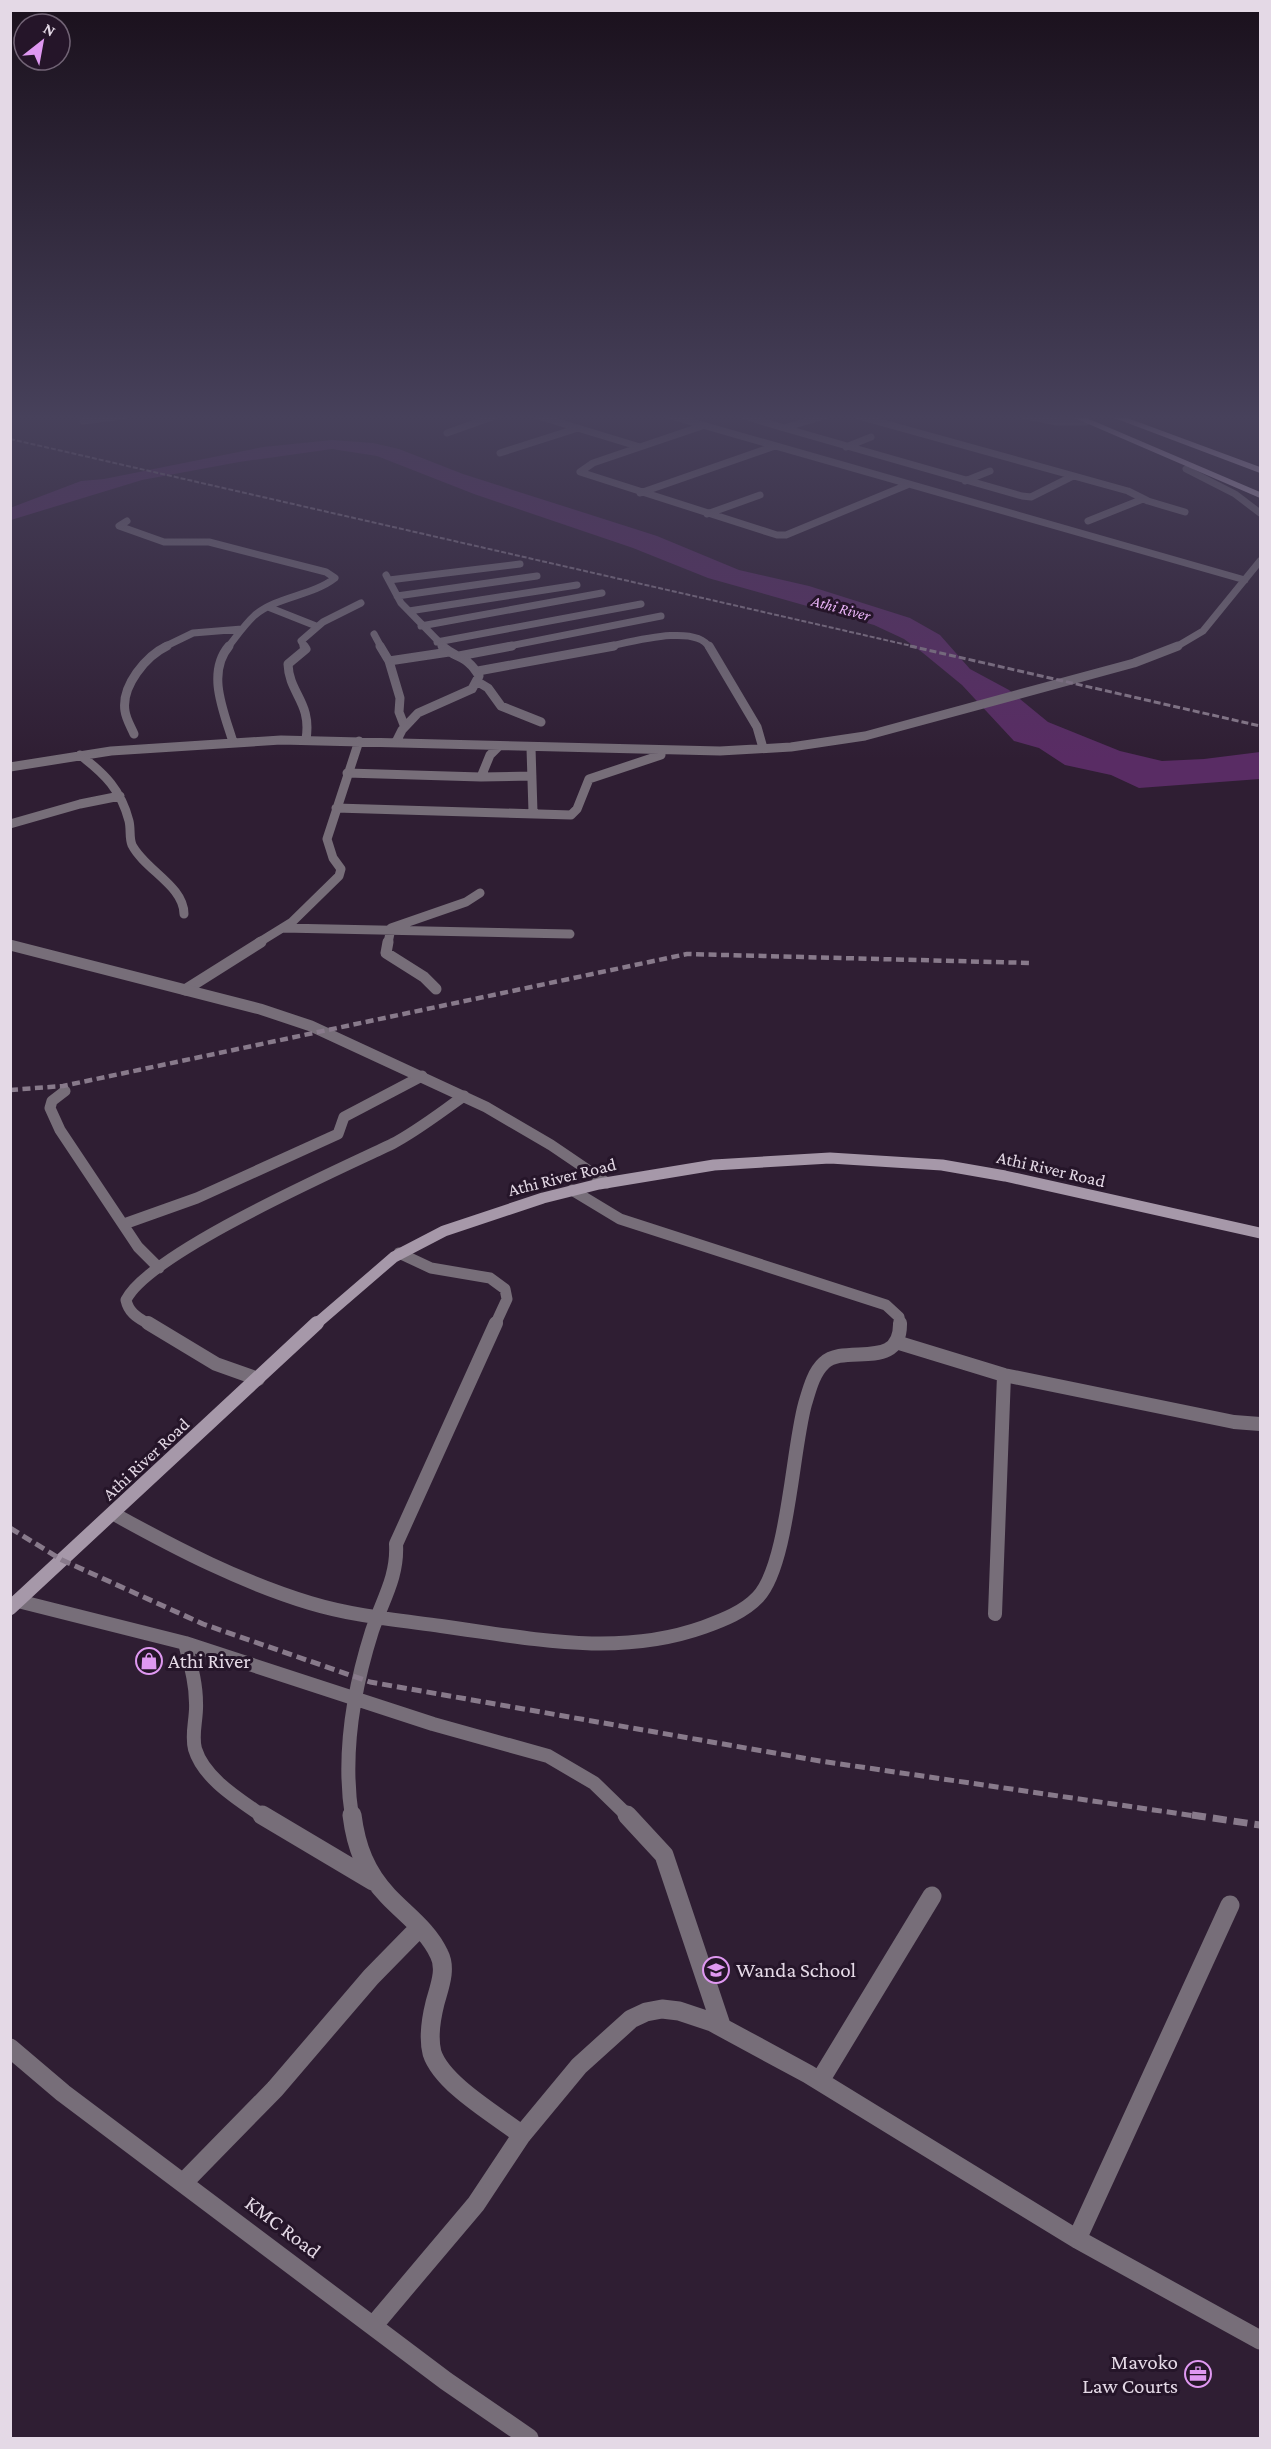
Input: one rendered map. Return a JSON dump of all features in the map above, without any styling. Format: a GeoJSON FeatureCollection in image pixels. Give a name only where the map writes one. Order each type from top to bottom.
{"type":"FeatureCollection","features":[{"type":"Feature","properties":{"kind":"main road","name":"Athi River Road"},"geometry":{"type":"LineString","coordinates":[[14,1604],[114,1514],[355,1288],[399,1253],[473,1220],[572,1190],[742,1163],[838,1159],[901,1161],[1006,1176],[1260,1233]]}},
{"type":"Feature","properties":{"kind":"street"},"geometry":{"type":"LineString","coordinates":[[131,530],[160,541],[209,542],[327,572],[334,578],[319,588],[268,607],[255,615],[219,656],[216,672],[220,678],[217,686],[233,742]]}},
{"type":"Feature","properties":{"kind":"street"},"geometry":{"type":"LineString","coordinates":[[759,530],[786,535],[797,530]]}},
{"type":"Feature","properties":{"kind":"street"},"geometry":{"type":"LineString","coordinates":[[1068,530],[1245,580]]}},
{"type":"Feature","properties":{"kind":"street"},"geometry":{"type":"LineString","coordinates":[[10,767],[80,755],[233,742],[306,739],[670,751],[763,748],[865,736],[1020,695],[1169,651],[1203,631],[1260,561]]}},
{"type":"Feature","properties":{"kind":"street"},"geometry":{"type":"LineString","coordinates":[[478,682],[478,671],[471,662],[449,652],[421,626],[397,596],[388,578],[520,564]]}},
{"type":"Feature","properties":{"kind":"street"},"geometry":{"type":"LineString","coordinates":[[397,596],[537,576]]}},
{"type":"Feature","properties":{"kind":"street"},"geometry":{"type":"LineString","coordinates":[[409,611],[577,585]]}},
{"type":"Feature","properties":{"kind":"street"},"geometry":{"type":"LineString","coordinates":[[421,626],[602,593]]}},
{"type":"Feature","properties":{"kind":"street"},"geometry":{"type":"LineString","coordinates":[[306,739],[309,728],[306,706],[287,667],[306,649],[302,639],[316,626],[361,603]]}},
{"type":"Feature","properties":{"kind":"street"},"geometry":{"type":"LineString","coordinates":[[437,642],[641,604]]}},
{"type":"Feature","properties":{"kind":"street"},"geometry":{"type":"LineString","coordinates":[[268,607],[316,626]]}},
{"type":"Feature","properties":{"kind":"street"},"geometry":{"type":"LineString","coordinates":[[459,656],[661,616]]}},
{"type":"Feature","properties":{"kind":"street"},"geometry":{"type":"LineString","coordinates":[[134,734],[125,712],[126,691],[154,652],[192,633],[242,629]]}},
{"type":"Feature","properties":{"kind":"street"},"geometry":{"type":"LineString","coordinates":[[374,633],[389,661],[400,698],[399,712],[404,725]]}},
{"type":"Feature","properties":{"kind":"street"},"geometry":{"type":"LineString","coordinates":[[478,671],[665,636],[694,636],[707,643],[750,712],[757,726],[763,748]]}},
{"type":"Feature","properties":{"kind":"street"},"geometry":{"type":"LineString","coordinates":[[389,661],[449,652]]}},
{"type":"Feature","properties":{"kind":"street"},"geometry":{"type":"LineString","coordinates":[[396,742],[404,725],[420,710],[466,692],[478,682]]}},
{"type":"Feature","properties":{"kind":"street"},"geometry":{"type":"LineString","coordinates":[[478,682],[488,688],[501,706],[541,722]]}},
{"type":"Feature","properties":{"kind":"street"},"geometry":{"type":"LineString","coordinates":[[185,990],[232,958],[283,928],[318,899],[341,872],[327,839],[359,741]]}},
{"type":"Feature","properties":{"kind":"street"},"geometry":{"type":"LineString","coordinates":[[481,777],[490,755],[498,747]]}},
{"type":"Feature","properties":{"kind":"street"},"geometry":{"type":"LineString","coordinates":[[531,748],[533,812]]}},
{"type":"Feature","properties":{"kind":"street"},"geometry":{"type":"LineString","coordinates":[[336,808],[533,812],[571,815],[578,809],[589,779],[670,751]]}},
{"type":"Feature","properties":{"kind":"street"},"geometry":{"type":"LineString","coordinates":[[80,755],[106,775],[120,796],[129,821],[132,844],[163,881],[176,891],[184,902],[184,914]]}},
{"type":"Feature","properties":{"kind":"street"},"geometry":{"type":"LineString","coordinates":[[347,773],[532,777]]}},
{"type":"Feature","properties":{"kind":"street"},"geometry":{"type":"LineString","coordinates":[[10,824],[80,804],[120,796]]}},
{"type":"Feature","properties":{"kind":"street"},"geometry":{"type":"LineString","coordinates":[[391,928],[428,913],[471,901],[480,893]]}},
{"type":"Feature","properties":{"kind":"street"},"geometry":{"type":"LineString","coordinates":[[283,928],[391,928],[570,934]]}},
{"type":"Feature","properties":{"kind":"street"},"geometry":{"type":"LineString","coordinates":[[391,928],[386,953],[424,977],[436,989]]}},
{"type":"Feature","properties":{"kind":"street"},"geometry":{"type":"LineString","coordinates":[[10,945],[260,1009],[311,1026],[464,1096],[551,1145],[607,1183]]}},
{"type":"Feature","properties":{"kind":"street"},"geometry":{"type":"LineString","coordinates":[[124,1224],[197,1198],[338,1134],[344,1117],[422,1076]]}},
{"type":"Feature","properties":{"kind":"street"},"geometry":{"type":"LineString","coordinates":[[64,1091],[52,1101],[53,1117],[96,1187],[138,1247],[159,1268]]}},
{"type":"Feature","properties":{"kind":"street"},"geometry":{"type":"LineString","coordinates":[[258,1379],[216,1364],[135,1316],[128,1308],[126,1300],[130,1292],[159,1268],[203,1240],[334,1170],[394,1143],[464,1096]]}},
{"type":"Feature","properties":{"kind":"street"},"geometry":{"type":"LineString","coordinates":[[114,1514],[192,1558],[310,1603],[376,1619],[522,1638],[612,1645],[657,1641],[733,1616],[760,1594],[771,1575],[783,1531],[797,1442],[813,1379],[821,1362],[840,1355],[872,1356],[884,1353],[896,1342],[901,1325],[894,1310],[886,1305],[846,1290],[620,1219],[572,1190]]}},
{"type":"Feature","properties":{"kind":"street"},"geometry":{"type":"LineString","coordinates":[[399,1253],[431,1268],[490,1278],[505,1289],[507,1299],[396,1544],[397,1574],[376,1619],[365,1652],[355,1700],[349,1746],[350,1816],[362,1859],[374,1881],[419,1928],[441,1956],[441,1980],[430,2028],[434,2056],[452,2079],[522,2135]]}},
{"type":"Feature","properties":{"kind":"street"},"geometry":{"type":"LineString","coordinates":[[896,1342],[1004,1375],[1234,1422],[1260,1424]]}},
{"type":"Feature","properties":{"kind":"street"},"geometry":{"type":"LineString","coordinates":[[995,1614],[1004,1375]]}},
{"type":"Feature","properties":{"kind":"street"},"geometry":{"type":"LineString","coordinates":[[14,1604],[112,1623],[185,1643],[355,1700],[548,1756],[594,1783],[664,1855],[721,2025]]}},
{"type":"Feature","properties":{"kind":"street"},"geometry":{"type":"LineString","coordinates":[[185,1643],[197,1699],[194,1730],[196,1751],[204,1767],[225,1787],[281,1827],[374,1881]]}},
{"type":"Feature","properties":{"kind":"street"},"geometry":{"type":"LineString","coordinates":[[821,2079],[932,1896]]}},
{"type":"Feature","properties":{"kind":"street"},"geometry":{"type":"LineString","coordinates":[[1077,2239],[1230,1905]]}},
{"type":"Feature","properties":{"kind":"street"},"geometry":{"type":"LineString","coordinates":[[184,2182],[275,2089],[371,1977],[419,1928]]}},
{"type":"Feature","properties":{"kind":"street"},"geometry":{"type":"LineString","coordinates":[[373,2325],[476,2204],[522,2135],[597,2048],[633,2019],[647,2012],[676,2011],[721,2025],[771,2056],[821,2079],[842,2097],[1077,2239],[1260,2340]]}},
{"type":"Feature","properties":{"kind":"street","name":"KMC Road"},"geometry":{"type":"LineString","coordinates":[[10,2048],[63,2093],[446,2381],[529,2439]]}},
{"type":"Feature","properties":{"kind":"water"},"geometry":{"type":"Polygon","coordinates":[[[581,530],[639,530],[739,570],[809,586],[910,618],[940,635],[970,669],[1009,690],[1048,722],[1120,751],[1162,761],[1204,759],[1260,752],[1260,779],[1139,788],[1111,775],[1065,765],[1039,748],[1014,741],[962,685],[904,639],[874,625],[708,578],[581,530]]]}},
{"type":"Feature","properties":{"kind":"railway"},"geometry":{"type":"LineString","coordinates":[[408,530],[916,647]]}},
{"type":"Feature","properties":{"kind":"railway"},"geometry":{"type":"LineString","coordinates":[[910,646],[1260,726]]}},
{"type":"Feature","properties":{"kind":"railway"},"geometry":{"type":"LineString","coordinates":[[10,1090],[63,1086],[687,954],[1031,963]]}},
{"type":"Feature","properties":{"kind":"railway"},"geometry":{"type":"LineString","coordinates":[[10,1528],[62,1560],[203,1624],[370,1682],[820,1761],[1202,1817]]}},
{"type":"Feature","properties":{"kind":"railway"},"geometry":{"type":"LineString","coordinates":[[1192,1815],[1260,1825]]}},
{"type":"Feature","properties":{"kind":"place","name":"Athi River"},"geometry":{"type":"Point","coordinates":[149,1661]}},
{"type":"Feature","properties":{"kind":"place","name":"Wanda School"},"geometry":{"type":"Point","coordinates":[716,1970]}},
{"type":"Feature","properties":{"kind":"place","name":"Mavoko Law Courts"},"geometry":{"type":"Point","coordinates":[1198,2374]}}]}
